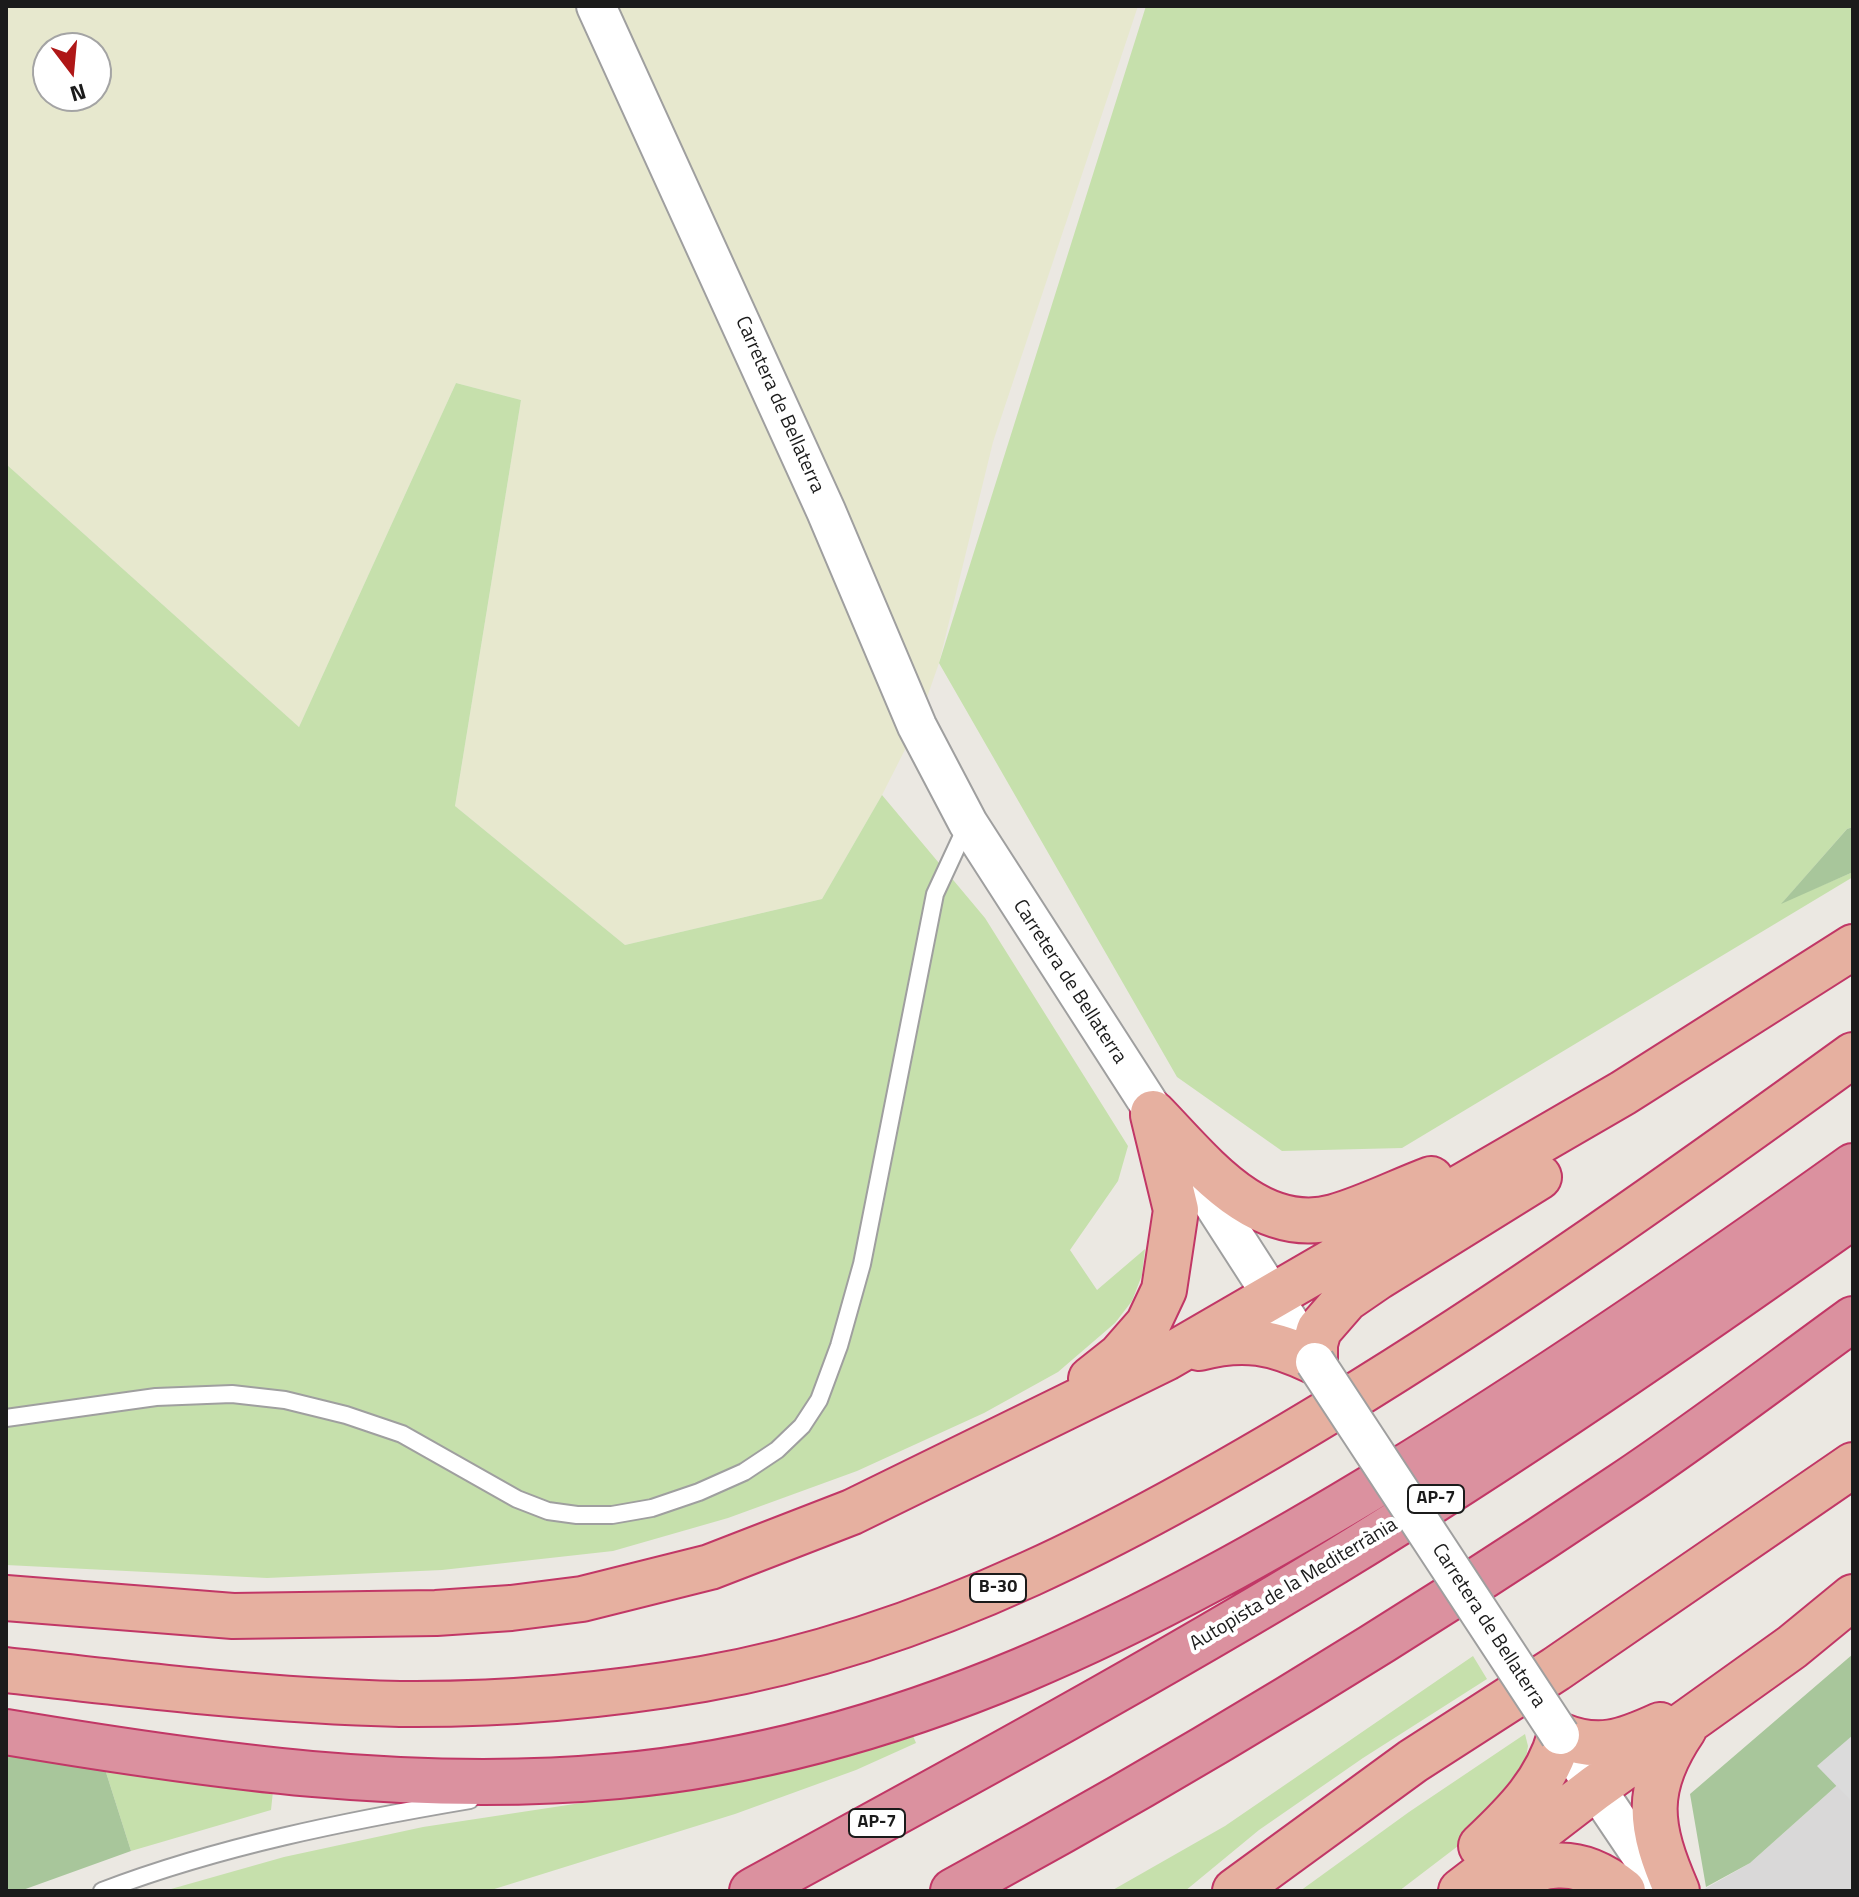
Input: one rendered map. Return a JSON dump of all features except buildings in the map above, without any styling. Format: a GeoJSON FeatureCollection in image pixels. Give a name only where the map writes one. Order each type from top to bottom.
{"type":"FeatureCollection","features":[{"type":"Feature","properties":{"kind":"highway"},"geometry":{"type":"LineString","coordinates":[[6,1598],[233,1616],[436,1613],[582,1599],[710,1567],[852,1512],[1166,1358],[1623,1093],[1853,947]]}},
{"type":"Feature","properties":{"kind":"highway"},"geometry":{"type":"LineString","coordinates":[[1166,1358],[1203,1346],[1255,1341],[1283,1347],[1315,1362],[1319,1330],[1346,1299],[1634,1114],[1788,989]]}},
{"type":"Feature","properties":{"kind":"highway","name":"B-30"},"geometry":{"type":"LineString","coordinates":[[6,1670],[270,1696],[399,1704],[505,1702],[601,1693],[705,1678],[793,1659],[877,1635],[962,1604],[1076,1554],[1280,1441],[1548,1271],[1853,1055]]}},
{"type":"Feature","properties":{"kind":"highway"},"geometry":{"type":"LineString","coordinates":[[1153,1113],[1220,1182],[1255,1208],[1301,1221],[1331,1218],[1369,1205],[1623,1093]]}},
{"type":"Feature","properties":{"kind":"highway"},"geometry":{"type":"LineString","coordinates":[[1021,1428],[1120,1356],[1148,1324],[1164,1290],[1176,1210],[1153,1113]]}},
{"type":"Feature","properties":{"kind":"highway"},"geometry":{"type":"LineString","coordinates":[[6,1732],[322,1777],[445,1783],[618,1776],[788,1749],[895,1720],[990,1685],[1183,1597],[1282,1542],[1446,1442],[1733,1252],[1853,1166]]}},
{"type":"Feature","properties":{"kind":"highway","name":"Autopista de la Mediterrània"},"geometry":{"type":"LineString","coordinates":[[752,1891],[1167,1662],[1336,1561],[1506,1455],[1853,1216]]}},
{"type":"Feature","properties":{"kind":"highway"},"geometry":{"type":"LineString","coordinates":[[953,1891],[1053,1837],[1393,1635],[1624,1484],[1853,1319]]}},
{"type":"Feature","properties":{"kind":"highway"},"geometry":{"type":"LineString","coordinates":[[1235,1891],[1413,1761],[1556,1669],[1853,1465]]}},
{"type":"Feature","properties":{"kind":"highway"},"geometry":{"type":"LineString","coordinates":[[1461,1891],[1595,1788],[1792,1647],[1853,1597]]}},
{"type":"Feature","properties":{"kind":"highway"},"geometry":{"type":"LineString","coordinates":[[1435,1891],[1528,1798],[1544,1777],[1560,1735],[1579,1743],[1594,1744],[1628,1739],[1708,1708]]}},
{"type":"Feature","properties":{"kind":"highway"},"geometry":{"type":"LineString","coordinates":[[1677,1891],[1653,1820],[1655,1798],[1670,1750],[1708,1708]]}},
{"type":"Feature","properties":{"kind":"highway"},"geometry":{"type":"LineString","coordinates":[[972,1891],[1053,1837]]}},
{"type":"Feature","properties":{"kind":"highway"},"geometry":{"type":"LineString","coordinates":[[1490,1891],[1516,1875],[1557,1864],[1594,1872],[1623,1891]]}},
{"type":"Feature","properties":{"kind":"street","name":"Carretera de Bellaterra"},"geometry":{"type":"LineString","coordinates":[[596,6],[814,484],[917,726],[968,823],[1272,1297],[1665,1891]]}},
{"type":"Feature","properties":{"kind":"lane"},"geometry":{"type":"LineString","coordinates":[[6,1418],[156,1397],[232,1394],[285,1400],[346,1415],[402,1434],[517,1499],[548,1511],[577,1515],[612,1515],[652,1508],[744,1472],[777,1450],[802,1426],[819,1400],[839,1346],[862,1264],[935,894],[968,823]]}},
{"type":"Feature","properties":{"kind":"lane"},"geometry":{"type":"LineString","coordinates":[[102,1891],[224,1852],[311,1830],[618,1776]]}},
{"type":"Feature","properties":{"kind":"shaded area"},"geometry":{"type":"Polygon","coordinates":[[[1853,1735],[1853,1803],[1817,1766],[1853,1735]]]}},
{"type":"Feature","properties":{"kind":"shaded area"},"geometry":{"type":"Polygon","coordinates":[[[1853,1771],[1853,1891],[1701,1891],[1750,1863],[1853,1771]]]}},
{"type":"Feature","properties":{"kind":"green space"},"geometry":{"type":"Polygon","coordinates":[[[6,6],[1138,6],[993,442],[939,663],[917,726],[882,795],[822,899],[625,945],[455,806],[521,400],[456,383],[299,727],[6,464],[6,6]]]}},
{"type":"Feature","properties":{"kind":"green space"},"geometry":{"type":"Polygon","coordinates":[[[1146,6],[1853,6],[1853,827],[1847,829],[1783,902],[1853,872],[1853,877],[1402,1148],[1282,1151],[1177,1077],[939,663],[1146,6]]]}},
{"type":"Feature","properties":{"kind":"green space"},"geometry":{"type":"Polygon","coordinates":[[[456,383],[521,400],[455,806],[625,945],[822,899],[882,795],[985,918],[1128,1146],[1118,1181],[1070,1250],[1097,1290],[1145,1249],[1142,1275],[1132,1301],[1115,1323],[1058,1372],[984,1413],[857,1471],[728,1518],[613,1551],[442,1570],[267,1578],[6,1565],[6,464],[299,727],[456,383]]]}},
{"type":"Feature","properties":{"kind":"green space"},"geometry":{"type":"Polygon","coordinates":[[[1853,827],[1853,872],[1781,904],[1847,829],[1853,827]]]}},
{"type":"Feature","properties":{"kind":"green space"},"geometry":{"type":"Polygon","coordinates":[[[1853,1654],[1853,1771],[1750,1863],[1706,1887],[1690,1794],[1853,1654]]]}},
{"type":"Feature","properties":{"kind":"green space"},"geometry":{"type":"Polygon","coordinates":[[[1473,1656],[1487,1679],[1363,1758],[1259,1830],[1185,1891],[1111,1891],[1225,1826],[1473,1656]]]}},
{"type":"Feature","properties":{"kind":"green space"},"geometry":{"type":"Polygon","coordinates":[[[911,1731],[916,1743],[856,1770],[735,1814],[488,1891],[164,1891],[284,1857],[423,1827],[739,1779],[911,1731]]]}},
{"type":"Feature","properties":{"kind":"green space"},"geometry":{"type":"Polygon","coordinates":[[[1525,1734],[1528,1746],[1526,1758],[1535,1759],[1496,1811],[1458,1846],[1399,1891],[1300,1891],[1409,1812],[1525,1734]]]}},
{"type":"Feature","properties":{"kind":"green space"},"geometry":{"type":"Polygon","coordinates":[[[6,1752],[104,1766],[131,1851],[20,1891],[6,1891],[6,1752]]]}},
{"type":"Feature","properties":{"kind":"green space"},"geometry":{"type":"Polygon","coordinates":[[[104,1766],[273,1791],[271,1810],[131,1851],[104,1766]]]}}]}
